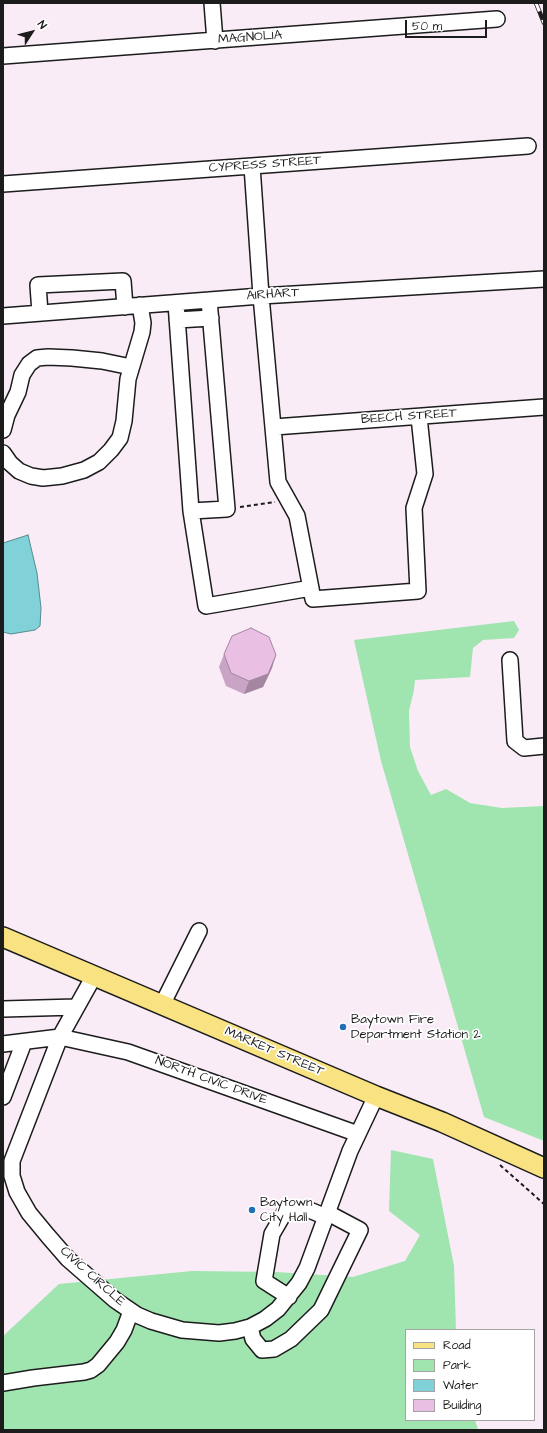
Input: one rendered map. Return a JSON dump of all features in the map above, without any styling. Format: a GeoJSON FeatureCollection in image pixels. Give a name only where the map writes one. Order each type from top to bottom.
{"type":"FeatureCollection","features":[{"type":"Feature","properties":{"kind":"main road","name":"MARKET STREET"},"geometry":{"type":"LineString","coordinates":[[4,941],[94,976],[376,1096],[442,1122],[544,1168]]}},
{"type":"Feature","properties":{"kind":"street"},"geometry":{"type":"LineString","coordinates":[[212,3],[215,40]]}},
{"type":"Feature","properties":{"kind":"street","name":"MAGNOLIA"},"geometry":{"type":"LineString","coordinates":[[3,56],[497,19]]}},
{"type":"Feature","properties":{"kind":"street","name":"CYPRESS STREET"},"geometry":{"type":"LineString","coordinates":[[3,184],[528,146]]}},
{"type":"Feature","properties":{"kind":"street"},"geometry":{"type":"LineString","coordinates":[[252,166],[261,296],[278,482],[296,516],[313,599],[418,591],[414,508],[425,474],[418,417]]}},
{"type":"Feature","properties":{"kind":"street","name":"AIRHART"},"geometry":{"type":"LineString","coordinates":[[3,316],[261,296],[544,279]]}},
{"type":"Feature","properties":{"kind":"street"},"geometry":{"type":"LineString","coordinates":[[40,313],[38,285],[123,281],[125,307]]}},
{"type":"Feature","properties":{"kind":"street"},"geometry":{"type":"LineString","coordinates":[[191,511],[227,509],[209,300]]}},
{"type":"Feature","properties":{"kind":"street"},"geometry":{"type":"LineString","coordinates":[[176,303],[191,511],[206,606],[311,588]]}},
{"type":"Feature","properties":{"kind":"street"},"geometry":{"type":"LineString","coordinates":[[3,453],[10,463],[20,471],[31,476],[43,478],[62,476],[84,470],[99,462],[112,450],[120,438],[124,421],[128,379],[142,332],[140,305]]}},
{"type":"Feature","properties":{"kind":"street"},"geometry":{"type":"LineString","coordinates":[[177,320],[211,318]]}},
{"type":"Feature","properties":{"kind":"street"},"geometry":{"type":"LineString","coordinates":[[3,430],[7,415],[18,392],[22,375],[29,364],[37,358],[72,358],[102,361],[131,367]]}},
{"type":"Feature","properties":{"kind":"street","name":"BEECH STREET"},"geometry":{"type":"LineString","coordinates":[[274,427],[544,407]]}},
{"type":"Feature","properties":{"kind":"street"},"geometry":{"type":"LineString","coordinates":[[510,660],[515,741],[524,748],[544,746]]}},
{"type":"Feature","properties":{"kind":"street"},"geometry":{"type":"LineString","coordinates":[[162,1005],[199,931]]}},
{"type":"Feature","properties":{"kind":"street","name":"CIVIC CIRCLE"},"geometry":{"type":"LineString","coordinates":[[94,976],[60,1037],[12,1161],[12,1176],[9,1183],[17,1192],[29,1212],[53,1242],[94,1283],[131,1311],[151,1321],[182,1330],[219,1333],[250,1327],[265,1320],[278,1309],[289,1297],[307,1268],[350,1151],[376,1096]]}},
{"type":"Feature","properties":{"kind":"street"},"geometry":{"type":"LineString","coordinates":[[3,1009],[76,1007]]}},
{"type":"Feature","properties":{"kind":"street"},"geometry":{"type":"LineString","coordinates":[[3,1044],[60,1037]]}},
{"type":"Feature","properties":{"kind":"street","name":"NORTH CIVIC DRIVE"},"geometry":{"type":"LineString","coordinates":[[60,1037],[128,1052],[358,1134]]}},
{"type":"Feature","properties":{"kind":"street"},"geometry":{"type":"LineString","coordinates":[[3,1097],[24,1042]]}},
{"type":"Feature","properties":{"kind":"street"},"geometry":{"type":"LineString","coordinates":[[250,1327],[252,1339],[262,1350],[274,1349],[291,1339],[322,1310],[360,1230],[327,1215],[307,1209],[286,1210],[272,1234],[264,1281],[289,1297]]}},
{"type":"Feature","properties":{"kind":"street"},"geometry":{"type":"LineString","coordinates":[[3,1383],[92,1370],[117,1342],[124,1330],[131,1311]]}},
{"type":"Feature","properties":{"kind":"path"},"geometry":{"type":"LineString","coordinates":[[227,509],[288,500]]}},
{"type":"Feature","properties":{"kind":"path"},"geometry":{"type":"LineString","coordinates":[[496,1159],[500,1165],[544,1204]]}},
{"type":"Feature","properties":{"kind":"green space"},"geometry":{"type":"Polygon","coordinates":[[[514,621],[519,630],[514,638],[483,640],[473,648],[470,677],[415,680],[409,711],[410,747],[418,771],[431,795],[446,789],[470,803],[502,808],[544,806],[544,1141],[484,1117],[381,761],[354,640],[514,621]]]}},
{"type":"Feature","properties":{"kind":"green space"},"geometry":{"type":"Polygon","coordinates":[[[391,1150],[433,1159],[454,1266],[456,1329],[405,1329],[405,1421],[475,1421],[478,1430],[3,1430],[3,1336],[59,1284],[192,1271],[276,1272],[353,1277],[405,1261],[420,1235],[389,1211],[391,1150]]]}},
{"type":"Feature","properties":{"kind":"water"},"geometry":{"type":"Polygon","coordinates":[[[28,535],[37,573],[41,608],[40,626],[35,630],[11,634],[3,632],[3,543],[28,535]]]}},
{"type":"Feature","properties":{"kind":"building"},"geometry":{"type":"Polygon","coordinates":[[[251,628],[269,637],[276,655],[268,674],[249,681],[231,673],[224,654],[232,636],[251,628]]]}},
{"type":"Feature","properties":{"kind":"railway"},"geometry":{"type":"LineString","coordinates":[[536,3],[544,23]]}},
{"type":"Feature","properties":{"kind":"place","name":"Baytown Fire Department Station 2"},"geometry":{"type":"Point","coordinates":[343,1027]}},
{"type":"Feature","properties":{"kind":"place","name":"Baytown City Hall"},"geometry":{"type":"Point","coordinates":[252,1210]}}]}
